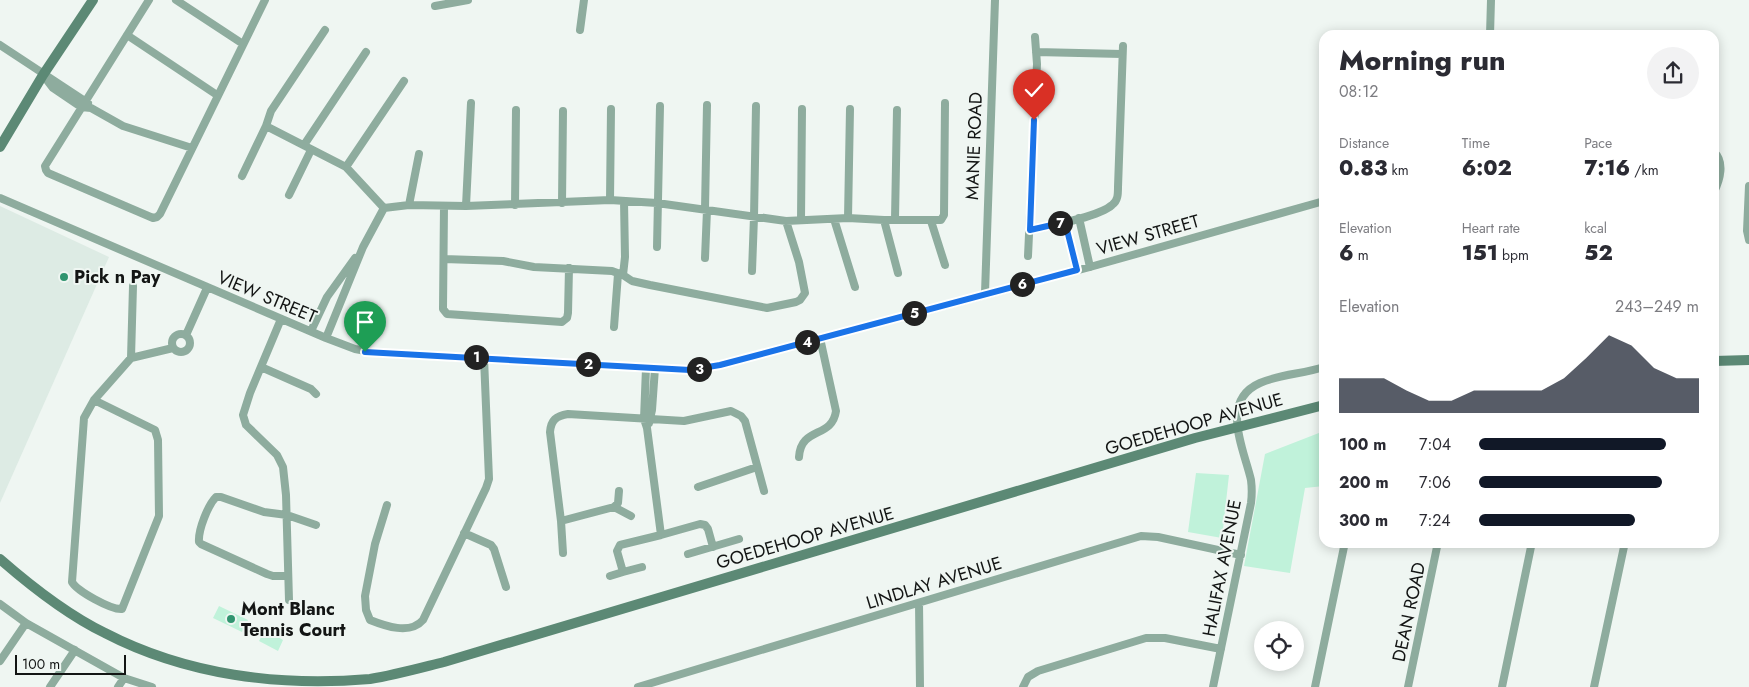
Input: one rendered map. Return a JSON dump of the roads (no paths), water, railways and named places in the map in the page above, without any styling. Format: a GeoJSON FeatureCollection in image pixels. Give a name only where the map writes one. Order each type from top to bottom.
{"type":"FeatureCollection","features":[{"type":"Feature","properties":{"kind":"main road"},"geometry":{"type":"LineString","coordinates":[[0,147],[44,75],[94,0]]}},
{"type":"Feature","properties":{"kind":"main road"},"geometry":{"type":"LineString","coordinates":[[1719,361],[1749,360]]}},
{"type":"Feature","properties":{"kind":"main road","name":"GOEDEHOOP AVENUE"},"geometry":{"type":"LineString","coordinates":[[0,559],[54,603],[104,633],[130,645],[216,674],[293,682],[333,682],[372,678],[444,662],[1237,426],[1319,406]]}},
{"type":"Feature","properties":{"kind":"street"},"geometry":{"type":"LineString","coordinates":[[149,0],[45,166],[46,170],[149,217],[157,217],[160,214],[217,95],[266,0]]}},
{"type":"Feature","properties":{"kind":"street"},"geometry":{"type":"LineString","coordinates":[[176,0],[243,44]]}},
{"type":"Feature","properties":{"kind":"street"},"geometry":{"type":"LineString","coordinates":[[435,6],[468,0]]}},
{"type":"Feature","properties":{"kind":"street"},"geometry":{"type":"LineString","coordinates":[[580,30],[584,0]]}},
{"type":"Feature","properties":{"kind":"street","name":"MANIE ROAD"},"geometry":{"type":"LineString","coordinates":[[985,294],[995,0]]}},
{"type":"Feature","properties":{"kind":"street"},"geometry":{"type":"LineString","coordinates":[[1490,30],[1491,0]]}},
{"type":"Feature","properties":{"kind":"street"},"geometry":{"type":"LineString","coordinates":[[242,176],[276,102],[325,30]]}},
{"type":"Feature","properties":{"kind":"street"},"geometry":{"type":"LineString","coordinates":[[127,35],[217,95]]}},
{"type":"Feature","properties":{"kind":"street"},"geometry":{"type":"LineString","coordinates":[[1028,256],[1035,37]]}},
{"type":"Feature","properties":{"kind":"street"},"geometry":{"type":"LineString","coordinates":[[0,45],[44,75],[53,88],[123,126],[192,148]]}},
{"type":"Feature","properties":{"kind":"street"},"geometry":{"type":"LineString","coordinates":[[1030,230],[1104,210],[1114,204],[1118,197],[1122,50],[1036,52]]}},
{"type":"Feature","properties":{"kind":"street"},"geometry":{"type":"LineString","coordinates":[[304,145],[366,52]]}},
{"type":"Feature","properties":{"kind":"street"},"geometry":{"type":"LineString","coordinates":[[346,167],[404,81]]}},
{"type":"Feature","properties":{"kind":"street"},"geometry":{"type":"LineString","coordinates":[[466,206],[471,103]]}},
{"type":"Feature","properties":{"kind":"street"},"geometry":{"type":"LineString","coordinates":[[384,208],[408,205],[515,205],[610,200],[657,203],[786,221],[848,218],[941,220],[944,215],[945,103]]}},
{"type":"Feature","properties":{"kind":"street"},"geometry":{"type":"LineString","coordinates":[[657,246],[660,106]]}},
{"type":"Feature","properties":{"kind":"street"},"geometry":{"type":"LineString","coordinates":[[705,258],[707,106]]}},
{"type":"Feature","properties":{"kind":"street"},"geometry":{"type":"LineString","coordinates":[[752,271],[756,106]]}},
{"type":"Feature","properties":{"kind":"street"},"geometry":{"type":"LineString","coordinates":[[610,200],[611,109]]}},
{"type":"Feature","properties":{"kind":"street"},"geometry":{"type":"LineString","coordinates":[[801,220],[802,109]]}},
{"type":"Feature","properties":{"kind":"street"},"geometry":{"type":"LineString","coordinates":[[848,218],[850,109]]}},
{"type":"Feature","properties":{"kind":"street"},"geometry":{"type":"LineString","coordinates":[[515,205],[516,110]]}},
{"type":"Feature","properties":{"kind":"street"},"geometry":{"type":"LineString","coordinates":[[895,219],[898,110]]}},
{"type":"Feature","properties":{"kind":"street"},"geometry":{"type":"LineString","coordinates":[[562,203],[563,111]]}},
{"type":"Feature","properties":{"kind":"street"},"geometry":{"type":"LineString","coordinates":[[266,126],[346,167],[384,208]]}},
{"type":"Feature","properties":{"kind":"street"},"geometry":{"type":"LineString","coordinates":[[289,195],[311,150]]}},
{"type":"Feature","properties":{"kind":"street"},"geometry":{"type":"LineString","coordinates":[[408,205],[419,154]]}},
{"type":"Feature","properties":{"kind":"street"},"geometry":{"type":"LineString","coordinates":[[1719,160],[1719,178]]}},
{"type":"Feature","properties":{"kind":"street"},"geometry":{"type":"LineString","coordinates":[[1749,186],[1747,231],[1749,240]]}},
{"type":"Feature","properties":{"kind":"street","name":"VIEW STREET"},"geometry":{"type":"LineString","coordinates":[[0,198],[344,346],[365,352],[690,370],[720,365],[1090,267],[1319,202]]}},
{"type":"Feature","properties":{"kind":"street"},"geometry":{"type":"LineString","coordinates":[[614,327],[620,274],[625,257],[624,201]]}},
{"type":"Feature","properties":{"kind":"street"},"geometry":{"type":"LineString","coordinates":[[444,206],[444,312],[451,316],[562,322],[567,318],[568,313],[569,268]]}},
{"type":"Feature","properties":{"kind":"street"},"geometry":{"type":"LineString","coordinates":[[326,338],[339,302],[363,247],[384,208]]}},
{"type":"Feature","properties":{"kind":"street"},"geometry":{"type":"LineString","coordinates":[[1078,218],[1090,267]]}},
{"type":"Feature","properties":{"kind":"street"},"geometry":{"type":"LineString","coordinates":[[834,219],[855,287]]}},
{"type":"Feature","properties":{"kind":"street"},"geometry":{"type":"LineString","coordinates":[[884,220],[898,272]]}},
{"type":"Feature","properties":{"kind":"street"},"geometry":{"type":"LineString","coordinates":[[931,220],[945,264]]}},
{"type":"Feature","properties":{"kind":"street"},"geometry":{"type":"LineString","coordinates":[[444,259],[503,261],[534,267],[612,271],[632,281],[767,308],[796,302],[804,297],[806,287],[786,221]]}},
{"type":"Feature","properties":{"kind":"street"},"geometry":{"type":"LineString","coordinates":[[1065,222],[1077,270]]}},
{"type":"Feature","properties":{"kind":"street"},"geometry":{"type":"LineString","coordinates":[[311,331],[326,297],[363,247]]}},
{"type":"Feature","properties":{"kind":"street"},"geometry":{"type":"LineString","coordinates":[[132,358],[133,286]]}},
{"type":"Feature","properties":{"kind":"street"},"geometry":{"type":"LineString","coordinates":[[186,335],[207,288]]}},
{"type":"Feature","properties":{"kind":"street"},"geometry":{"type":"LineString","coordinates":[[281,319],[243,410],[244,420],[249,429],[277,455],[283,467],[287,515],[289,600]]}},
{"type":"Feature","properties":{"kind":"street"},"geometry":{"type":"LineString","coordinates":[[179,334],[186,335],[190,343],[187,351],[178,352],[173,348],[174,337],[179,334]]}},
{"type":"Feature","properties":{"kind":"street"},"geometry":{"type":"LineString","coordinates":[[800,457],[801,444],[807,438],[831,425],[835,418],[836,411],[820,338]]}},
{"type":"Feature","properties":{"kind":"street"},"geometry":{"type":"LineString","coordinates":[[94,400],[155,430],[158,440],[160,516],[122,609],[117,610],[73,586],[72,582],[82,424],[85,413],[94,400],[132,358],[173,348]]}},
{"type":"Feature","properties":{"kind":"street"},"geometry":{"type":"LineString","coordinates":[[387,505],[375,544],[365,596],[366,610],[370,620],[384,626],[410,627],[420,623],[489,479],[484,358]]}},
{"type":"Feature","properties":{"kind":"street"},"geometry":{"type":"LineString","coordinates":[[261,367],[311,389],[316,394]]}},
{"type":"Feature","properties":{"kind":"street"},"geometry":{"type":"LineString","coordinates":[[646,368],[647,428],[660,535]]}},
{"type":"Feature","properties":{"kind":"street"},"geometry":{"type":"LineString","coordinates":[[647,420],[655,368]]}},
{"type":"Feature","properties":{"kind":"street"},"geometry":{"type":"LineString","coordinates":[[1237,426],[1238,406],[1254,386],[1319,368]]}},
{"type":"Feature","properties":{"kind":"street"},"geometry":{"type":"LineString","coordinates":[[563,553],[550,432],[551,424],[556,417],[568,414],[647,420],[691,420],[725,412],[737,412],[745,421],[764,491]]}},
{"type":"Feature","properties":{"kind":"street","name":"HALIFAX AVENUE"},"geometry":{"type":"LineString","coordinates":[[1213,687],[1249,520],[1252,489],[1237,426]]}},
{"type":"Feature","properties":{"kind":"street"},"geometry":{"type":"LineString","coordinates":[[698,487],[757,467]]}},
{"type":"Feature","properties":{"kind":"street"},"geometry":{"type":"LineString","coordinates":[[561,521],[614,507],[618,503],[619,491]]}},
{"type":"Feature","properties":{"kind":"street"},"geometry":{"type":"LineString","coordinates":[[288,576],[267,574],[201,544],[198,538],[210,504],[216,497],[221,497],[264,512],[287,515],[316,526]]}},
{"type":"Feature","properties":{"kind":"street"},"geometry":{"type":"LineString","coordinates":[[614,507],[631,516]]}},
{"type":"Feature","properties":{"kind":"street"},"geometry":{"type":"LineString","coordinates":[[623,572],[617,551],[618,546],[700,524],[705,525],[708,529],[713,547]]}},
{"type":"Feature","properties":{"kind":"street"},"geometry":{"type":"LineString","coordinates":[[464,533],[491,545],[506,587]]}},
{"type":"Feature","properties":{"kind":"street","name":"LINDLAY AVENUE"},"geometry":{"type":"LineString","coordinates":[[638,687],[1145,535],[1241,555]]}},
{"type":"Feature","properties":{"kind":"street"},"geometry":{"type":"LineString","coordinates":[[688,554],[739,539]]}},
{"type":"Feature","properties":{"kind":"street"},"geometry":{"type":"LineString","coordinates":[[1315,687],[1343,548]]}},
{"type":"Feature","properties":{"kind":"street","name":"DEAN ROAD"},"geometry":{"type":"LineString","coordinates":[[1408,687],[1437,548]]}},
{"type":"Feature","properties":{"kind":"street"},"geometry":{"type":"LineString","coordinates":[[1502,687],[1531,548]]}},
{"type":"Feature","properties":{"kind":"street"},"geometry":{"type":"LineString","coordinates":[[1594,687],[1624,548]]}},
{"type":"Feature","properties":{"kind":"street"},"geometry":{"type":"LineString","coordinates":[[610,576],[642,567]]}},
{"type":"Feature","properties":{"kind":"street"},"geometry":{"type":"LineString","coordinates":[[919,603],[920,687]]}},
{"type":"Feature","properties":{"kind":"street"},"geometry":{"type":"LineString","coordinates":[[0,604],[26,623],[124,678],[152,687]]}},
{"type":"Feature","properties":{"kind":"street"},"geometry":{"type":"LineString","coordinates":[[0,661],[26,623]]}},
{"type":"Feature","properties":{"kind":"street"},"geometry":{"type":"LineString","coordinates":[[1023,687],[1028,677],[1038,671],[1146,638],[1160,637],[1221,649]]}},
{"type":"Feature","properties":{"kind":"street"},"geometry":{"type":"LineString","coordinates":[[50,687],[75,650]]}},
{"type":"Feature","properties":{"kind":"street"},"geometry":{"type":"LineString","coordinates":[[118,687],[124,678]]}},
{"type":"Feature","properties":{"kind":"place","name":"Pick n Pay"},"geometry":{"type":"Point","coordinates":[64,277]}},
{"type":"Feature","properties":{"kind":"place","name":"Mont Blanc Tennis Court"},"geometry":{"type":"Point","coordinates":[231,619]}}]}
